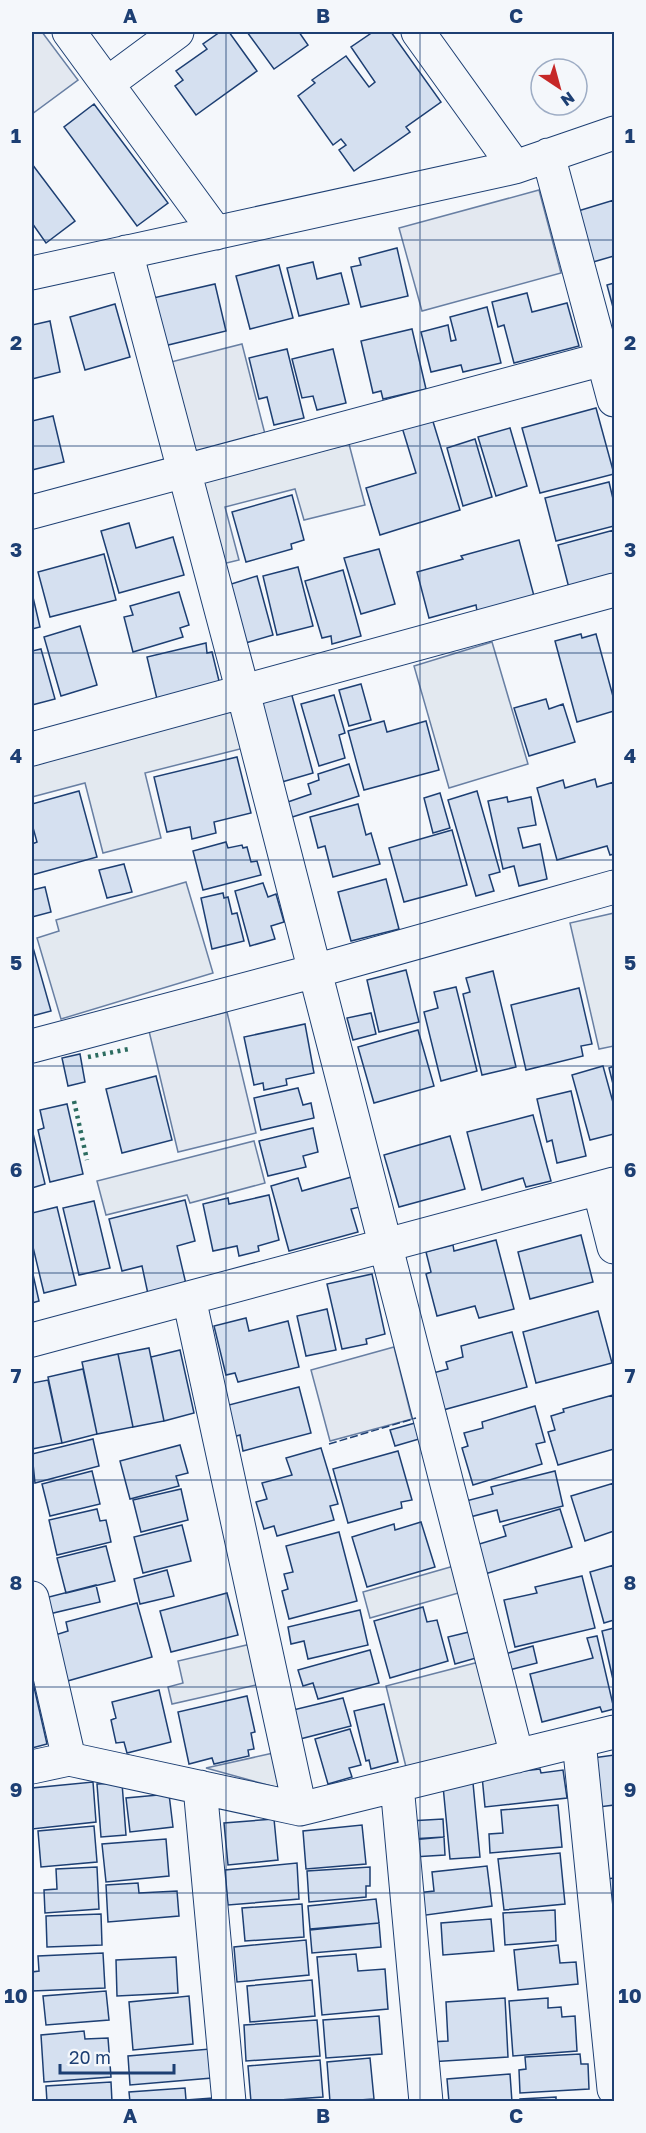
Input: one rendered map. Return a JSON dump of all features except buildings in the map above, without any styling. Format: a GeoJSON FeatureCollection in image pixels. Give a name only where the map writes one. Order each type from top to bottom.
{"type":"FeatureCollection","features":[{"type":"Feature","properties":{"kind":"street"},"geometry":{"type":"LineString","coordinates":[[69,32],[216,233]]}},
{"type":"Feature","properties":{"kind":"street"},"geometry":{"type":"LineString","coordinates":[[108,83],[177,32]]}},
{"type":"Feature","properties":{"kind":"street"},"geometry":{"type":"LineString","coordinates":[[418,32],[515,167]]}},
{"type":"Feature","properties":{"kind":"street"},"geometry":{"type":"LineString","coordinates":[[33,274],[515,167],[615,133]]}},
{"type":"Feature","properties":{"kind":"street"},"geometry":{"type":"LineString","coordinates":[[548,155],[609,357],[615,400]]}},
{"type":"Feature","properties":{"kind":"street"},"geometry":{"type":"LineString","coordinates":[[126,252],[243,692],[517,1756]]}},
{"type":"Feature","properties":{"kind":"street"},"geometry":{"type":"LineString","coordinates":[[32,512],[185,473],[609,357]]}},
{"type":"Feature","properties":{"kind":"street"},"geometry":{"type":"LineString","coordinates":[[32,749],[615,590]]}},
{"type":"Feature","properties":{"kind":"street"},"geometry":{"type":"LineString","coordinates":[[32,1046],[315,971],[615,887]]}},
{"type":"Feature","properties":{"kind":"street"},"geometry":{"type":"LineString","coordinates":[[32,1340],[607,1186],[615,1247]]}},
{"type":"Feature","properties":{"kind":"street"},"geometry":{"type":"LineString","coordinates":[[189,1298],[300,1809]]}},
{"type":"Feature","properties":{"kind":"street"},"geometry":{"type":"LineString","coordinates":[[32,1598],[69,1759]]}},
{"type":"Feature","properties":{"kind":"street"},"geometry":{"type":"LineString","coordinates":[[32,1767],[69,1759],[300,1809],[615,1732]]}},
{"type":"Feature","properties":{"kind":"street"},"geometry":{"type":"LineString","coordinates":[[579,1741],[615,2090]]}},
{"type":"Feature","properties":{"kind":"street"},"geometry":{"type":"LineString","coordinates":[[398,1785],[426,2102]]}},
{"type":"Feature","properties":{"kind":"street"},"geometry":{"type":"LineString","coordinates":[[200,1787],[229,2102]]}},
{"type":"Feature","properties":{"kind":"shaded area"},"geometry":{"type":"Polygon","coordinates":[[[32,32],[42,32],[78,80],[32,114],[32,32]]]}},
{"type":"Feature","properties":{"kind":"shaded area"},"geometry":{"type":"Polygon","coordinates":[[[539,190],[561,273],[422,311],[399,228],[539,190]]]}},
{"type":"Feature","properties":{"kind":"shaded area"},"geometry":{"type":"Polygon","coordinates":[[[242,344],[266,438],[190,457],[167,363],[242,344]]]}},
{"type":"Feature","properties":{"kind":"shaded area"},"geometry":{"type":"Polygon","coordinates":[[[349,444],[365,505],[304,520],[295,489],[225,507],[239,560],[218,565],[198,483],[349,444]]]}},
{"type":"Feature","properties":{"kind":"shaded area"},"geometry":{"type":"Polygon","coordinates":[[[492,642],[528,764],[449,788],[414,666],[492,642]]]}},
{"type":"Feature","properties":{"kind":"shaded area"},"geometry":{"type":"Polygon","coordinates":[[[234,710],[244,748],[145,773],[161,838],[103,853],[85,783],[32,797],[32,761],[234,710]]]}},
{"type":"Feature","properties":{"kind":"shaded area"},"geometry":{"type":"Polygon","coordinates":[[[186,882],[213,973],[61,1019],[37,938],[59,931],[56,920],[186,882]]]}},
{"type":"Feature","properties":{"kind":"shaded area"},"geometry":{"type":"Polygon","coordinates":[[[614,913],[614,1046],[599,1049],[570,923],[614,913]]]}},
{"type":"Feature","properties":{"kind":"shaded area"},"geometry":{"type":"Polygon","coordinates":[[[227,1012],[256,1133],[178,1152],[149,1031],[227,1012]]]}},
{"type":"Feature","properties":{"kind":"shaded area"},"geometry":{"type":"Polygon","coordinates":[[[254,1141],[265,1183],[190,1203],[187,1195],[106,1215],[97,1181],[254,1141]]]}},
{"type":"Feature","properties":{"kind":"shaded area"},"geometry":{"type":"Polygon","coordinates":[[[394,1347],[412,1419],[330,1441],[311,1370],[394,1347]]]}},
{"type":"Feature","properties":{"kind":"shaded area"},"geometry":{"type":"Polygon","coordinates":[[[454,1566],[462,1592],[370,1618],[363,1592],[454,1566]]]}},
{"type":"Feature","properties":{"kind":"shaded area"},"geometry":{"type":"Polygon","coordinates":[[[251,1644],[260,1684],[172,1704],[168,1687],[183,1683],[178,1661],[251,1644]]]}},
{"type":"Feature","properties":{"kind":"shaded area"},"geometry":{"type":"Polygon","coordinates":[[[479,1662],[500,1743],[406,1767],[386,1686],[479,1662]]]}},
{"type":"Feature","properties":{"kind":"shaded area"},"geometry":{"type":"Polygon","coordinates":[[[278,1752],[286,1790],[206,1768],[278,1752]]]}},
{"type":"Feature","properties":{"kind":"hedge"},"geometry":{"type":"LineString","coordinates":[[88,1057],[129,1049]]}},
{"type":"Feature","properties":{"kind":"hedge"},"geometry":{"type":"LineString","coordinates":[[74,1101],[87,1160]]}},
{"type":"Feature","properties":{"kind":"fence"},"geometry":{"type":"LineString","coordinates":[[329,1444],[416,1418]]}}]}
